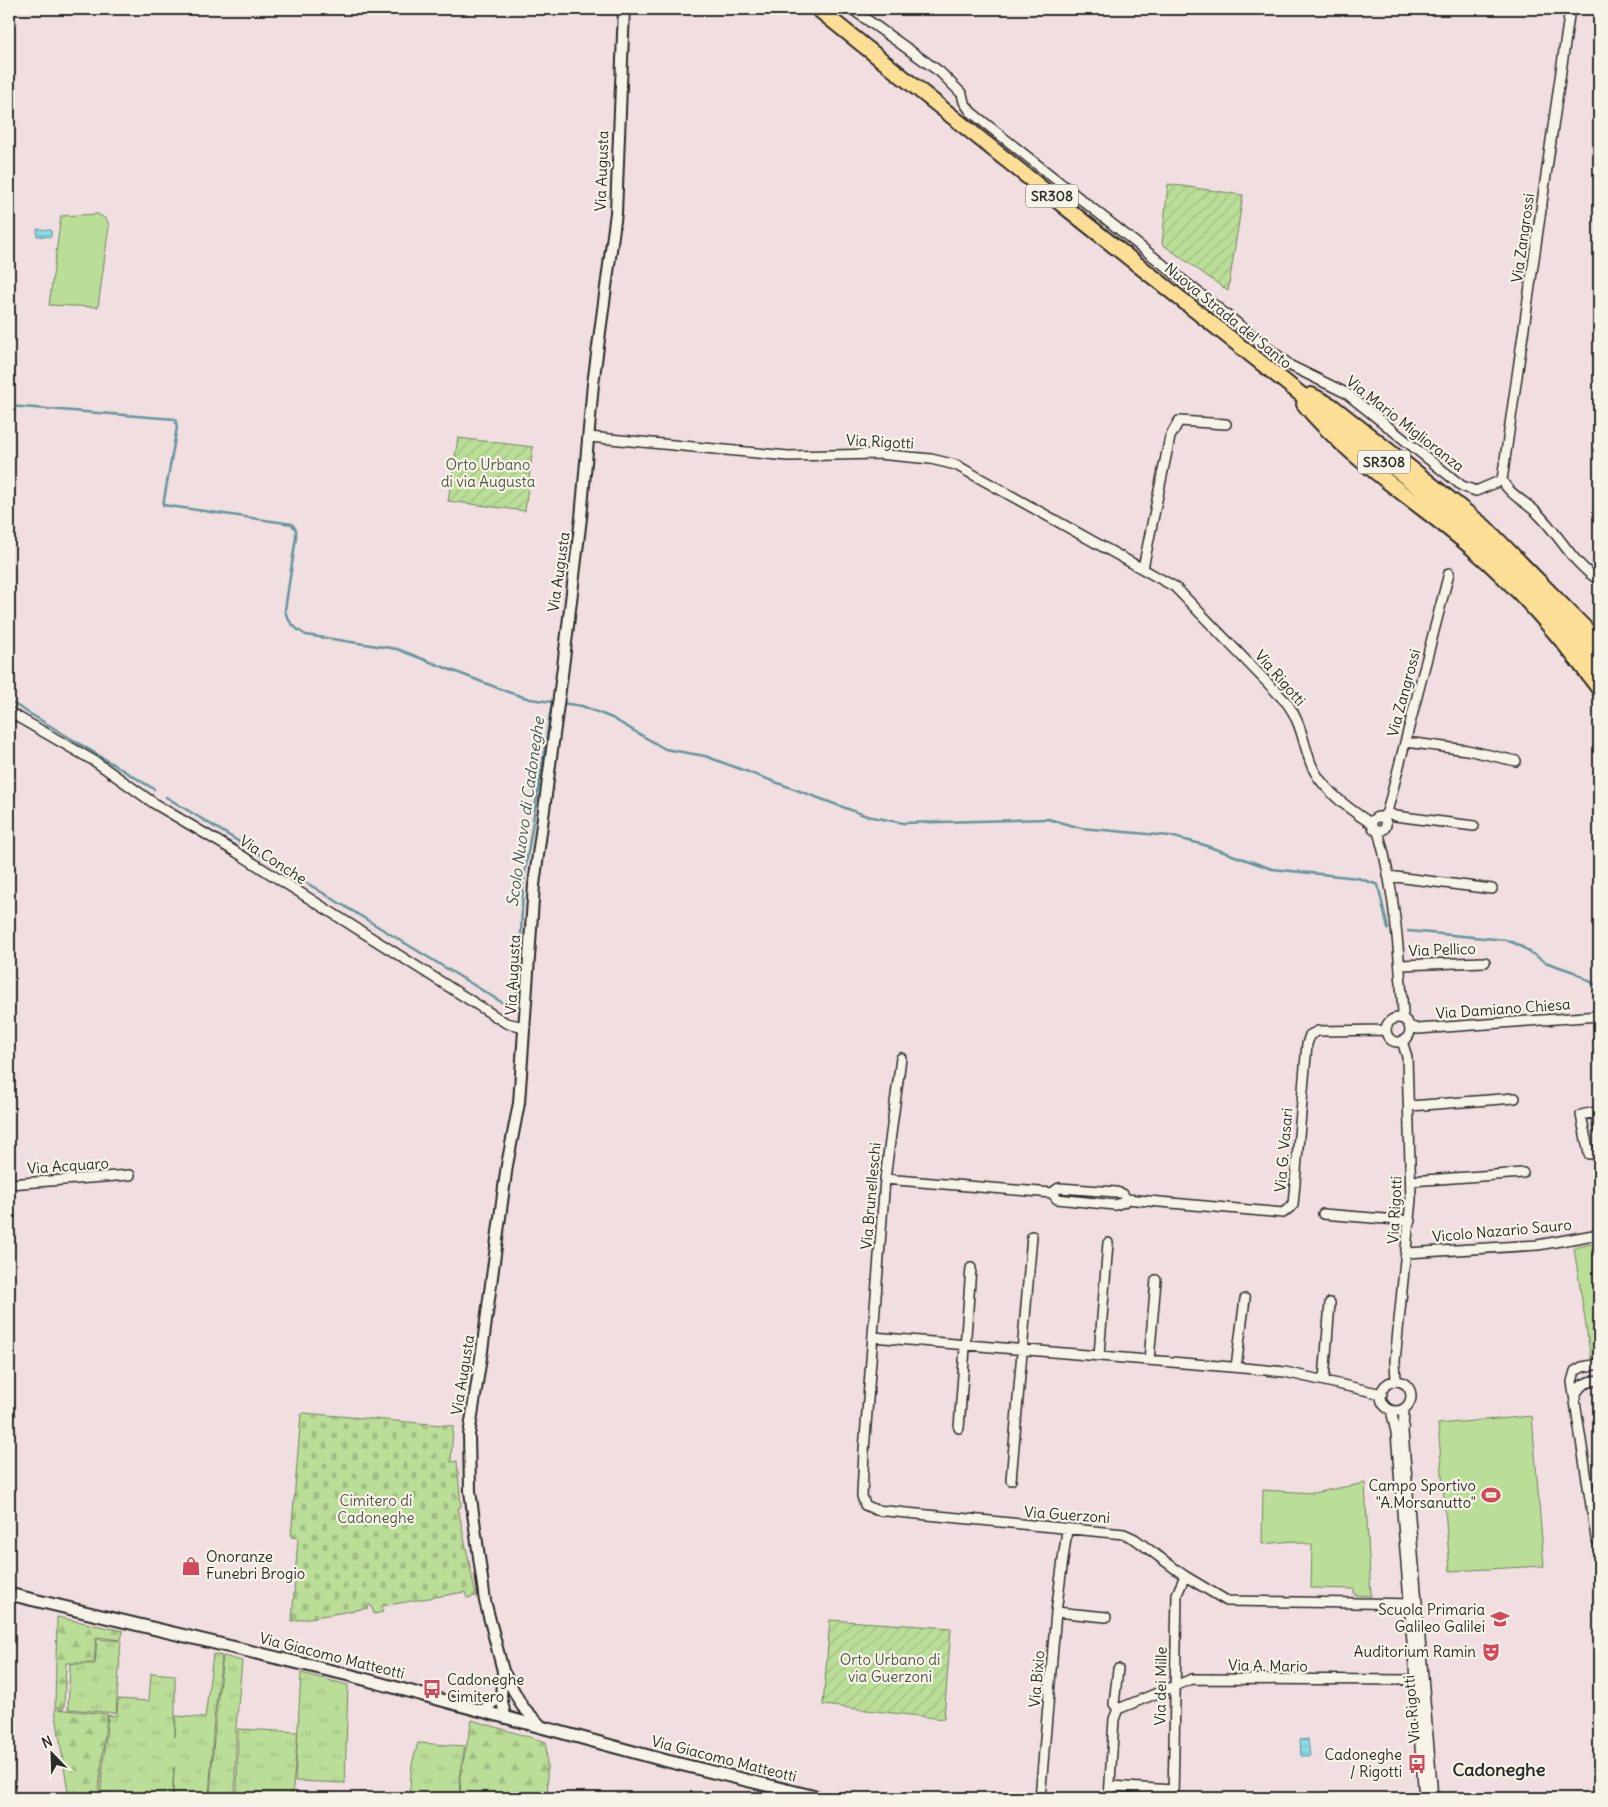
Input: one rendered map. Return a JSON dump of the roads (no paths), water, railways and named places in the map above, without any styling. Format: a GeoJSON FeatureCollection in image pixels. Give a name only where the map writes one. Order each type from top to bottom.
{"type":"FeatureCollection","features":[{"type":"Feature","properties":{"kind":"highway","name":"Nuova Strada del Santo"},"geometry":{"type":"LineString","coordinates":[[818,9],[1482,542],[1556,612],[1599,666]]}},
{"type":"Feature","properties":{"kind":"highway"},"geometry":{"type":"LineString","coordinates":[[1285,383],[1332,406],[1485,528],[1585,628],[1599,647]]}},
{"type":"Feature","properties":{"kind":"highway"},"geometry":{"type":"LineString","coordinates":[[1285,383],[1315,418],[1351,452],[1472,548],[1529,602],[1572,651],[1599,689]]}},
{"type":"Feature","properties":{"kind":"main road","name":"Via Giacomo Matteotti"},"geometry":{"type":"LineString","coordinates":[[9,1594],[320,1668],[666,1760],[820,1798]]}},
{"type":"Feature","properties":{"kind":"street","name":"Via Augusta"},"geometry":{"type":"LineString","coordinates":[[542,1726],[516,1697],[503,1671],[482,1580],[470,1491],[468,1442],[507,1164],[519,1103],[534,885],[558,701],[589,437],[593,384],[616,212],[624,9]]}},
{"type":"Feature","properties":{"kind":"street","name":"Via Mario Miglioranza"},"geometry":{"type":"LineString","coordinates":[[852,9],[895,42],[930,64],[962,94],[964,102],[971,112],[1291,366],[1346,393],[1462,486],[1476,491],[1501,475]]}},
{"type":"Feature","properties":{"kind":"street","name":"Via Zangrossi"},"geometry":{"type":"LineString","coordinates":[[1501,475],[1570,9]]}},
{"type":"Feature","properties":{"kind":"street"},"geometry":{"type":"LineString","coordinates":[[1143,568],[1170,437],[1175,426],[1179,421],[1226,424]]}},
{"type":"Feature","properties":{"kind":"street","name":"Via Rigotti"},"geometry":{"type":"LineString","coordinates":[[589,437],[788,456],[878,454],[932,459],[956,465],[1176,588],[1287,703],[1300,724],[1311,765],[1318,776],[1337,797],[1375,827]]}},
{"type":"Feature","properties":{"kind":"street"},"geometry":{"type":"LineString","coordinates":[[1501,475],[1505,488],[1537,512],[1577,561],[1599,580]]}},
{"type":"Feature","properties":{"kind":"street","name":"Via Zangrossi"},"geometry":{"type":"LineString","coordinates":[[1384,815],[1406,742],[1449,574]]}},
{"type":"Feature","properties":{"kind":"street","name":"Via Conche"},"geometry":{"type":"LineString","coordinates":[[9,712],[96,762],[155,804],[236,852],[281,883],[506,1023],[524,1027]]}},
{"type":"Feature","properties":{"kind":"street"},"geometry":{"type":"LineString","coordinates":[[1406,742],[1467,750],[1516,761]]}},
{"type":"Feature","properties":{"kind":"street"},"geometry":{"type":"LineString","coordinates":[[1401,1018],[1403,1013],[1400,965],[1388,876],[1374,818],[1384,815],[1474,826]]}},
{"type":"Feature","properties":{"kind":"street"},"geometry":{"type":"LineString","coordinates":[[1388,876],[1492,889]]}},
{"type":"Feature","properties":{"kind":"street","name":"Via Pellico"},"geometry":{"type":"LineString","coordinates":[[1400,965],[1485,962]]}},
{"type":"Feature","properties":{"kind":"street","name":"Via Damiano Chiesa"},"geometry":{"type":"LineString","coordinates":[[1409,1026],[1418,1029],[1599,1016]]}},
{"type":"Feature","properties":{"kind":"street"},"geometry":{"type":"LineString","coordinates":[[1401,1018],[1409,1026],[1408,1036],[1402,1040],[1393,1040],[1386,1030],[1391,1020],[1401,1018]]}},
{"type":"Feature","properties":{"kind":"street","name":"Via G. Vasari"},"geometry":{"type":"LineString","coordinates":[[885,1179],[1052,1193],[1057,1199],[1115,1205],[1124,1202],[1126,1199],[1279,1213],[1287,1211],[1293,1205],[1308,1039],[1318,1031],[1386,1030]]}},
{"type":"Feature","properties":{"kind":"street","name":"Via Rigotti"},"geometry":{"type":"LineString","coordinates":[[1402,1040],[1407,1057],[1411,1181],[1410,1221],[1395,1361],[1396,1381],[1408,1386],[1411,1394],[1410,1402],[1404,1409],[1403,1424],[1413,1604]]}},
{"type":"Feature","properties":{"kind":"street","name":"Via Brunelleschi"},"geometry":{"type":"LineString","coordinates":[[873,1337],[885,1179],[901,1058]]}},
{"type":"Feature","properties":{"kind":"street"},"geometry":{"type":"LineString","coordinates":[[1410,1106],[1515,1098]]}},
{"type":"Feature","properties":{"kind":"street"},"geometry":{"type":"LineString","coordinates":[[1599,1130],[1595,1112],[1581,1114],[1589,1154],[1599,1151]]}},
{"type":"Feature","properties":{"kind":"street"},"geometry":{"type":"LineString","coordinates":[[1411,1181],[1523,1173]]}},
{"type":"Feature","properties":{"kind":"street","name":"Via Acquaro"},"geometry":{"type":"LineString","coordinates":[[9,1184],[130,1175]]}},
{"type":"Feature","properties":{"kind":"street"},"geometry":{"type":"LineString","coordinates":[[1323,1214],[1410,1221]]}},
{"type":"Feature","properties":{"kind":"street","name":"Vicolo Nazario Sauro"},"geometry":{"type":"LineString","coordinates":[[1407,1253],[1538,1244],[1599,1234]]}},
{"type":"Feature","properties":{"kind":"street"},"geometry":{"type":"LineString","coordinates":[[1011,1480],[1032,1236]]}},
{"type":"Feature","properties":{"kind":"street"},"geometry":{"type":"LineString","coordinates":[[1099,1355],[1108,1244]]}},
{"type":"Feature","properties":{"kind":"street"},"geometry":{"type":"LineString","coordinates":[[959,1428],[971,1268]]}},
{"type":"Feature","properties":{"kind":"street"},"geometry":{"type":"LineString","coordinates":[[1149,1360],[1156,1280]]}},
{"type":"Feature","properties":{"kind":"street"},"geometry":{"type":"LineString","coordinates":[[1236,1367],[1245,1299]]}},
{"type":"Feature","properties":{"kind":"street"},"geometry":{"type":"LineString","coordinates":[[1324,1380],[1330,1303]]}},
{"type":"Feature","properties":{"kind":"street"},"geometry":{"type":"LineString","coordinates":[[873,1337],[1285,1372],[1382,1394],[1385,1386],[1396,1381]]}},
{"type":"Feature","properties":{"kind":"street","name":"Via Guerzoni"},"geometry":{"type":"LineString","coordinates":[[873,1337],[863,1460],[862,1496],[865,1505],[876,1510],[1067,1530],[1124,1534],[1135,1539],[1186,1576],[1227,1601],[1413,1604]]}},
{"type":"Feature","properties":{"kind":"street"},"geometry":{"type":"LineString","coordinates":[[1599,1364],[1582,1367],[1575,1371],[1572,1382],[1596,1538],[1599,1544]]}},
{"type":"Feature","properties":{"kind":"street"},"geometry":{"type":"LineString","coordinates":[[1575,1399],[1578,1388],[1585,1382],[1599,1380]]}},
{"type":"Feature","properties":{"kind":"street","name":"Via Rigotti"},"geometry":{"type":"LineString","coordinates":[[1382,1394],[1383,1403],[1391,1410],[1396,1432],[1419,1680],[1424,1798]]}},
{"type":"Feature","properties":{"kind":"street"},"geometry":{"type":"LineString","coordinates":[[1391,1410],[1404,1409]]}},
{"type":"Feature","properties":{"kind":"street","name":"Via Bixio"},"geometry":{"type":"LineString","coordinates":[[1040,1798],[1056,1612],[1067,1530]]}},
{"type":"Feature","properties":{"kind":"street","name":"Via dei Mille"},"geometry":{"type":"LineString","coordinates":[[1173,1794],[1177,1594],[1182,1580],[1186,1576]]}},
{"type":"Feature","properties":{"kind":"street"},"geometry":{"type":"LineString","coordinates":[[1056,1612],[1106,1618]]}},
{"type":"Feature","properties":{"kind":"street"},"geometry":{"type":"LineString","coordinates":[[1109,1798],[1114,1719],[1118,1709],[1114,1704],[1118,1669]]}},
{"type":"Feature","properties":{"kind":"street","name":"Via Augusta"},"geometry":{"type":"LineString","coordinates":[[503,1671],[501,1696],[504,1716]]}},
{"type":"Feature","properties":{"kind":"street","name":"Via A. Mario"},"geometry":{"type":"LineString","coordinates":[[1118,1709],[1192,1679],[1419,1680]]}},
{"type":"Feature","properties":{"kind":"street","name":"Via Rigotti"},"geometry":{"type":"LineString","coordinates":[[1419,1680],[1433,1798]]}},
{"type":"Feature","properties":{"kind":"street"},"geometry":{"type":"LineString","coordinates":[[483,1710],[501,1696]]}},
{"type":"Feature","properties":{"kind":"street"},"geometry":{"type":"LineString","coordinates":[[504,1716],[516,1697]]}},
{"type":"Feature","properties":{"kind":"street"},"geometry":{"type":"LineString","coordinates":[[1110,1786],[1173,1794]]}},
{"type":"Feature","properties":{"kind":"water"},"geometry":{"type":"Polygon","coordinates":[[[37,229],[51,230],[51,237],[37,236],[37,229]]]}},
{"type":"Feature","properties":{"kind":"water"},"geometry":{"type":"Polygon","coordinates":[[[1308,1739],[1310,1756],[1301,1756],[1300,1740],[1308,1739]]]}},
{"type":"Feature","properties":{"kind":"waterway"},"geometry":{"type":"LineString","coordinates":[[9,406],[175,419],[177,427],[163,505],[292,524],[296,530],[296,537],[285,610],[292,625],[299,631],[306,635],[397,649],[508,692],[530,699],[552,702]]}},
{"type":"Feature","properties":{"kind":"waterway","name":"Scolo Nuovo di Cadoneghe"},"geometry":{"type":"LineString","coordinates":[[9,701],[154,789]]}},
{"type":"Feature","properties":{"kind":"waterway","name":"Scolo Nuovo di Cadoneghe"},"geometry":{"type":"LineString","coordinates":[[166,797],[503,1003],[515,997],[519,987],[523,884],[552,702],[556,702]]}},
{"type":"Feature","properties":{"kind":"waterway","name":"Scolo Nuovo di Cadoneghe"},"geometry":{"type":"LineString","coordinates":[[561,703],[582,706],[612,718],[665,749],[705,756],[867,816],[903,823],[1048,819],[1081,828],[1170,836],[1201,844],[1272,869],[1358,878],[1378,885],[1388,929]]}},
{"type":"Feature","properties":{"kind":"waterway","name":"Scolo Nuovo di Cadoneghe"},"geometry":{"type":"LineString","coordinates":[[1408,931],[1506,940],[1519,945],[1545,962],[1574,972],[1599,987]]}},
{"type":"Feature","properties":{"kind":"place","name":"Campo Sportivo \"A.Morsanutto\""},"geometry":{"type":"Point","coordinates":[1491,1495]}},
{"type":"Feature","properties":{"kind":"place","name":"Onoranze Funebri Brogio"},"geometry":{"type":"Point","coordinates":[191,1566]}},
{"type":"Feature","properties":{"kind":"place","name":"Scuola Primaria Galileo Galilei"},"geometry":{"type":"Point","coordinates":[1500,1619]}},
{"type":"Feature","properties":{"kind":"place","name":"Auditorium Ramin"},"geometry":{"type":"Point","coordinates":[1491,1652]}},
{"type":"Feature","properties":{"kind":"place","name":"Cadoneghe Cimitero"},"geometry":{"type":"Point","coordinates":[432,1689]}},
{"type":"Feature","properties":{"kind":"place","name":"Cadoneghe / Rigotti"},"geometry":{"type":"Point","coordinates":[1417,1764]}},
{"type":"Feature","properties":{"kind":"district","name":"Cadoneghe"},"geometry":{"type":"Point","coordinates":[1499,1770]}},
{"type":"Feature","properties":{"kind":"park label","name":"Orto Urbano di via Augusta"},"geometry":{"type":"Point","coordinates":[488,474]}},
{"type":"Feature","properties":{"kind":"park label","name":"Cimitero di Cadoneghe"},"geometry":{"type":"Point","coordinates":[376,1510]}},
{"type":"Feature","properties":{"kind":"park label","name":"Orto Urbano di via Guerzoni"},"geometry":{"type":"Point","coordinates":[890,1668]}}]}
